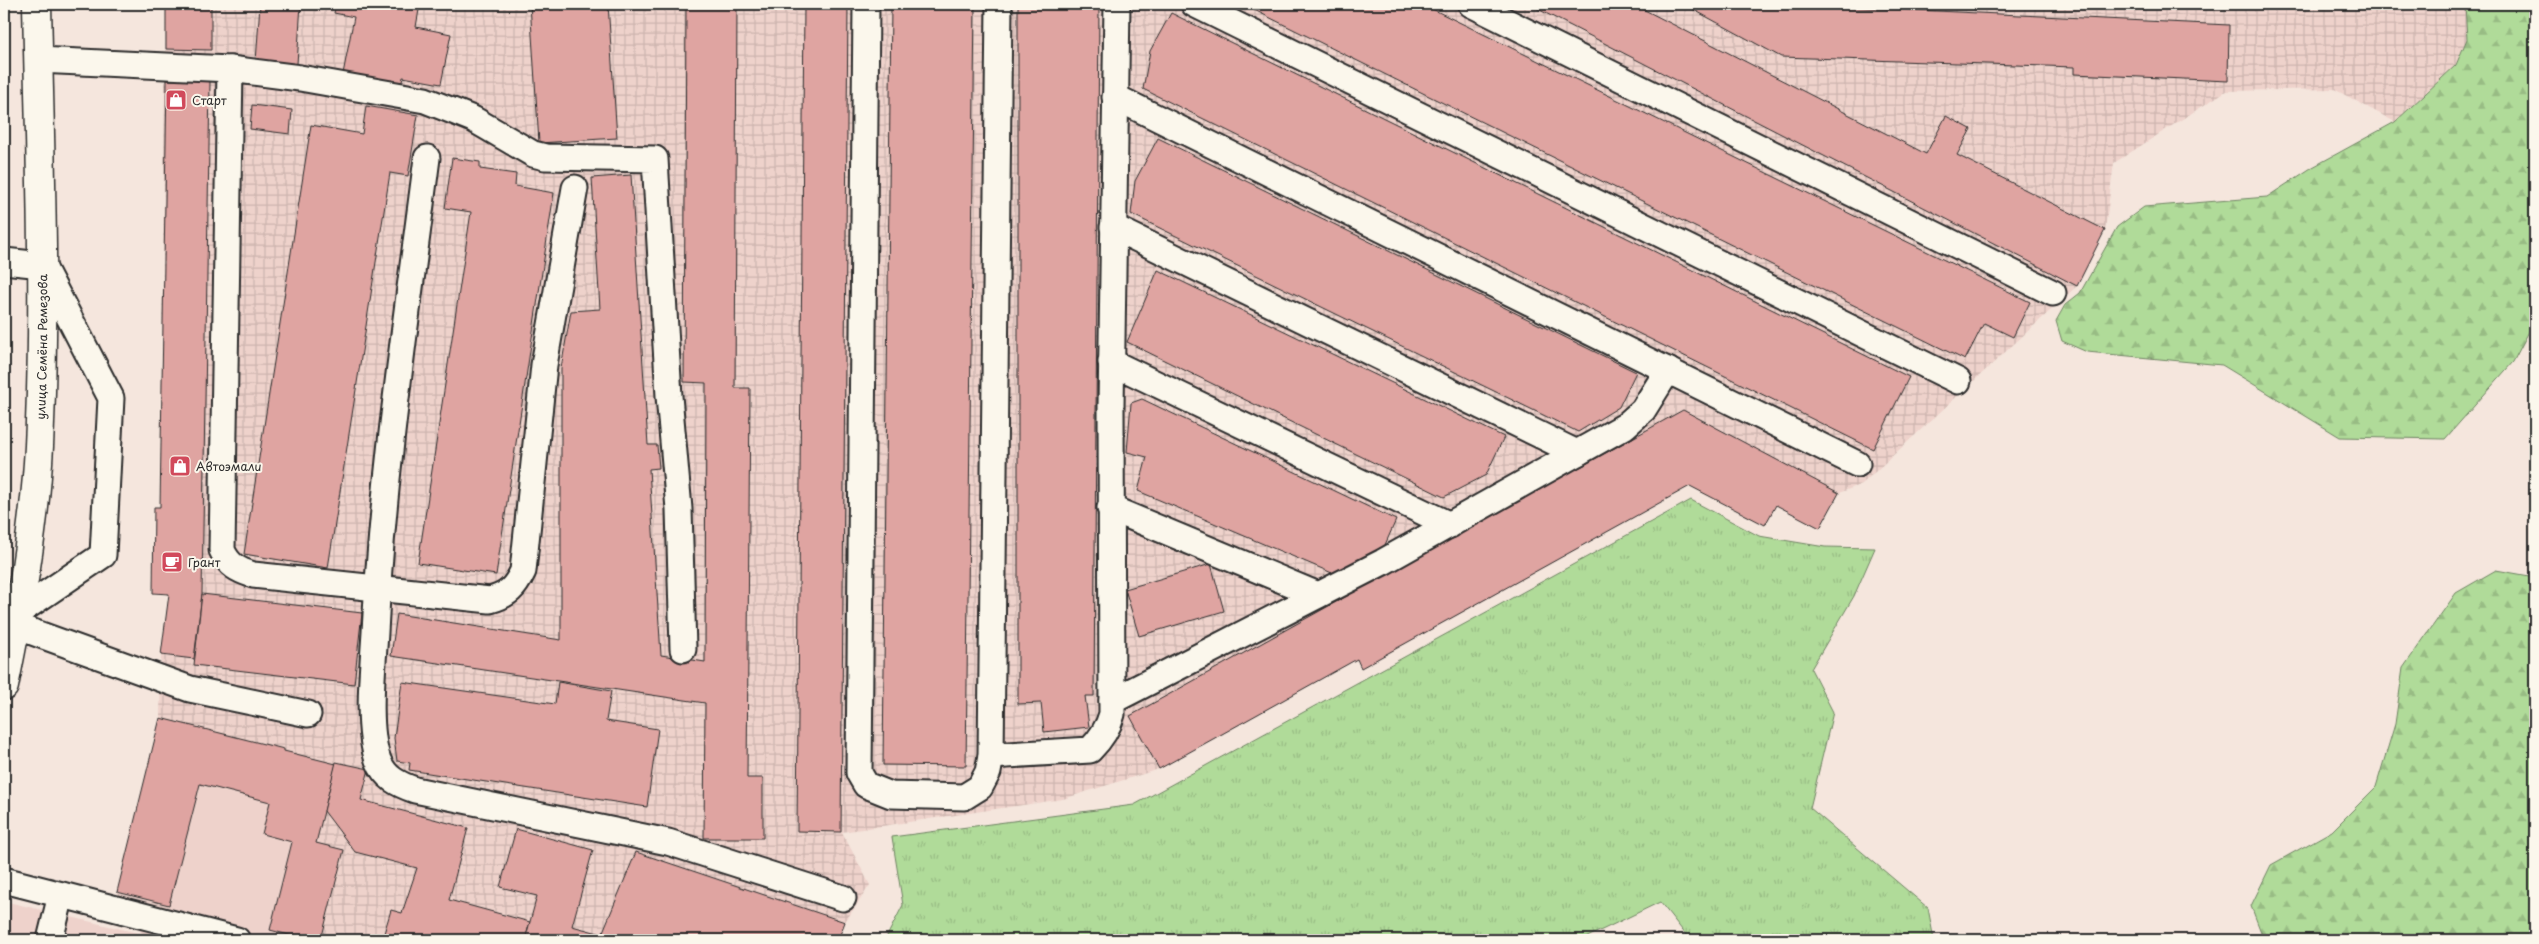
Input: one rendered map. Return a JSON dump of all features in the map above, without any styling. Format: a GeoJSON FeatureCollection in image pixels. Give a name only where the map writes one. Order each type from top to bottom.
{"type":"FeatureCollection","features":[{"type":"Feature","properties":{"kind":"main road","name":"улица Семёна Ремезова"},"geometry":{"type":"LineString","coordinates":[[4,686],[18,619],[32,524],[39,447],[42,265],[37,4]]}},
{"type":"Feature","properties":{"kind":"lane"},"geometry":{"type":"LineString","coordinates":[[866,4],[859,773],[866,785],[891,795],[964,797],[980,787],[988,772],[991,756],[999,4]]}},
{"type":"Feature","properties":{"kind":"lane"},"geometry":{"type":"LineString","coordinates":[[991,756],[1090,750],[1108,728],[1112,714],[1110,508],[1116,4]]}},
{"type":"Feature","properties":{"kind":"lane"},"geometry":{"type":"LineString","coordinates":[[1194,4],[1958,381]]}},
{"type":"Feature","properties":{"kind":"lane"},"geometry":{"type":"LineString","coordinates":[[1471,4],[2053,292]]}},
{"type":"Feature","properties":{"kind":"lane"},"geometry":{"type":"LineString","coordinates":[[38,60],[230,69],[300,78],[425,100],[451,108],[474,118],[533,154],[545,157],[655,159],[669,396],[679,509],[683,649]]}},
{"type":"Feature","properties":{"kind":"lane"},"geometry":{"type":"LineString","coordinates":[[230,69],[222,550],[226,560],[237,570],[253,575],[490,600],[506,596],[516,586],[523,571],[544,365],[575,188]]}},
{"type":"Feature","properties":{"kind":"lane"},"geometry":{"type":"LineString","coordinates":[[1115,97],[1857,464]]}},
{"type":"Feature","properties":{"kind":"lane"},"geometry":{"type":"LineString","coordinates":[[427,158],[387,475],[377,588],[373,677],[374,739],[382,767],[386,774],[397,783],[415,790],[668,842],[843,898]]}},
{"type":"Feature","properties":{"kind":"lane"},"geometry":{"type":"LineString","coordinates":[[1113,227],[1577,453]]}},
{"type":"Feature","properties":{"kind":"lane"},"geometry":{"type":"LineString","coordinates":[[4,261],[42,265],[110,398],[103,555],[18,619]]}},
{"type":"Feature","properties":{"kind":"lane"},"geometry":{"type":"LineString","coordinates":[[1111,362],[1450,525]]}},
{"type":"Feature","properties":{"kind":"lane"},"geometry":{"type":"LineString","coordinates":[[1112,701],[1450,525],[1624,426],[1643,410],[1668,370]]}},
{"type":"Feature","properties":{"kind":"lane"},"geometry":{"type":"LineString","coordinates":[[1110,508],[1318,595]]}},
{"type":"Feature","properties":{"kind":"lane"},"geometry":{"type":"LineString","coordinates":[[18,619],[190,688],[308,714]]}},
{"type":"Feature","properties":{"kind":"lane"},"geometry":{"type":"LineString","coordinates":[[4,880],[237,940]]}},
{"type":"Feature","properties":{"kind":"lane"},"geometry":{"type":"LineString","coordinates":[[50,940],[61,895]]}},
{"type":"Feature","properties":{"kind":"shaded area"},"geometry":{"type":"Polygon","coordinates":[[[166,4],[2465,4],[2467,39],[2456,65],[2395,122],[2334,89],[2226,91],[2114,163],[2105,230],[2077,286],[1862,484],[1839,493],[1820,528],[1776,505],[1765,525],[1690,486],[1362,668],[1356,659],[1159,769],[1063,799],[842,832],[870,885],[845,922],[838,940],[308,940],[270,930],[292,842],[262,834],[269,802],[200,784],[169,905],[117,892],[160,718],[161,655],[169,594],[153,593],[154,507],[160,507],[166,4]]]}},
{"type":"Feature","properties":{"kind":"shaded area"},"geometry":{"type":"Polygon","coordinates":[[[200,784],[270,802],[292,842],[270,930],[308,940],[165,940],[143,935],[141,940],[4,940],[4,901],[142,934],[117,892],[169,905],[200,784]]]}},
{"type":"Feature","properties":{"kind":"green space"},"geometry":{"type":"Polygon","coordinates":[[[2465,4],[2535,4],[2535,320],[2513,362],[2445,439],[2340,437],[2222,365],[2087,352],[2062,341],[2056,321],[2065,305],[2080,293],[2117,227],[2144,207],[2267,197],[2311,168],[2395,122],[2456,65],[2467,39],[2465,4]]]}},
{"type":"Feature","properties":{"kind":"green space"},"geometry":{"type":"Polygon","coordinates":[[[1691,500],[1759,536],[1825,547],[1875,548],[1854,596],[1811,669],[1833,712],[1810,808],[1928,908],[1934,940],[1690,940],[1660,902],[1581,940],[885,940],[903,905],[892,837],[1134,805],[1691,500]]]}},
{"type":"Feature","properties":{"kind":"green space"},"geometry":{"type":"Polygon","coordinates":[[[2496,570],[2535,577],[2535,940],[2264,940],[2251,906],[2271,865],[2332,831],[2376,787],[2395,724],[2403,668],[2456,593],[2496,570]]]}},
{"type":"Feature","properties":{"kind":"building"},"geometry":{"type":"Polygon","coordinates":[[[166,4],[211,4],[211,50],[166,49],[166,4]]]}},
{"type":"Feature","properties":{"kind":"building"},"geometry":{"type":"Polygon","coordinates":[[[260,4],[301,4],[297,64],[256,62],[260,4]]]}},
{"type":"Feature","properties":{"kind":"building"},"geometry":{"type":"Polygon","coordinates":[[[336,4],[420,4],[416,27],[451,34],[441,84],[403,77],[401,86],[343,74],[354,17],[334,13],[336,4]]]}},
{"type":"Feature","properties":{"kind":"building"},"geometry":{"type":"Polygon","coordinates":[[[530,4],[608,4],[617,138],[539,143],[530,4]]]}},
{"type":"Feature","properties":{"kind":"building"},"geometry":{"type":"Polygon","coordinates":[[[686,4],[737,4],[735,388],[750,388],[747,778],[763,778],[763,838],[704,838],[705,703],[391,656],[397,614],[561,640],[561,368],[571,311],[600,309],[592,178],[631,175],[648,445],[657,445],[659,468],[649,469],[661,655],[705,662],[706,383],[684,382],[686,4]]]}},
{"type":"Feature","properties":{"kind":"building"},"geometry":{"type":"Polygon","coordinates":[[[804,4],[848,4],[841,832],[797,831],[804,4]]]}},
{"type":"Feature","properties":{"kind":"building"},"geometry":{"type":"Polygon","coordinates":[[[891,4],[975,4],[966,766],[883,765],[891,4]]]}},
{"type":"Feature","properties":{"kind":"building"},"geometry":{"type":"Polygon","coordinates":[[[1018,4],[1099,4],[1094,696],[1085,696],[1089,727],[1044,732],[1041,703],[1018,704],[1018,4]]]}},
{"type":"Feature","properties":{"kind":"building"},"geometry":{"type":"Polygon","coordinates":[[[1242,4],[1422,4],[2030,302],[2013,337],[1984,323],[1965,360],[1242,4]]]}},
{"type":"Feature","properties":{"kind":"building"},"geometry":{"type":"Polygon","coordinates":[[[1528,4],[1633,4],[1926,154],[1946,116],[1971,129],[1957,155],[2105,230],[2077,286],[1528,4]]]}},
{"type":"Feature","properties":{"kind":"building"},"geometry":{"type":"Polygon","coordinates":[[[1683,4],[1790,4],[2229,25],[2228,81],[2074,74],[2074,67],[1781,57],[1683,4]]]}},
{"type":"Feature","properties":{"kind":"building"},"geometry":{"type":"Polygon","coordinates":[[[2205,4],[2289,4],[2289,9],[2205,4]]]}},
{"type":"Feature","properties":{"kind":"building"},"geometry":{"type":"Polygon","coordinates":[[[1171,13],[1909,377],[1873,449],[1143,89],[1150,51],[1171,13]]]}},
{"type":"Feature","properties":{"kind":"building"},"geometry":{"type":"Polygon","coordinates":[[[167,80],[210,81],[202,594],[194,659],[161,655],[169,594],[153,593],[154,507],[160,507],[167,80]]]}},
{"type":"Feature","properties":{"kind":"building"},"geometry":{"type":"Polygon","coordinates":[[[252,105],[292,110],[290,134],[250,129],[252,105]]]}},
{"type":"Feature","properties":{"kind":"building"},"geometry":{"type":"Polygon","coordinates":[[[366,106],[418,115],[408,176],[390,173],[328,568],[244,554],[311,125],[362,134],[366,106]]]}},
{"type":"Feature","properties":{"kind":"building"},"geometry":{"type":"Polygon","coordinates":[[[1158,138],[1636,372],[1619,407],[1578,432],[1131,214],[1135,181],[1158,138]]]}},
{"type":"Feature","properties":{"kind":"building"},"geometry":{"type":"Polygon","coordinates":[[[452,158],[480,162],[480,169],[516,174],[515,186],[554,193],[496,575],[418,563],[471,212],[445,208],[452,158]]]}},
{"type":"Feature","properties":{"kind":"building"},"geometry":{"type":"Polygon","coordinates":[[[1158,270],[1504,437],[1486,475],[1444,497],[1127,342],[1158,270]]]}},
{"type":"Feature","properties":{"kind":"building"},"geometry":{"type":"Polygon","coordinates":[[[1142,399],[1396,520],[1381,554],[1332,573],[1138,491],[1147,457],[1127,452],[1131,403],[1142,399]]]}},
{"type":"Feature","properties":{"kind":"building"},"geometry":{"type":"Polygon","coordinates":[[[1683,410],[1839,493],[1820,528],[1776,505],[1765,525],[1690,486],[1361,668],[1357,659],[1159,769],[1130,716],[1683,410]]]}},
{"type":"Feature","properties":{"kind":"building"},"geometry":{"type":"Polygon","coordinates":[[[1211,564],[1224,611],[1139,636],[1125,589],[1211,564]]]}},
{"type":"Feature","properties":{"kind":"building"},"geometry":{"type":"Polygon","coordinates":[[[202,594],[362,613],[354,684],[194,665],[202,594]]]}},
{"type":"Feature","properties":{"kind":"building"},"geometry":{"type":"Polygon","coordinates":[[[402,682],[555,704],[558,682],[611,691],[606,721],[658,729],[647,807],[409,770],[410,763],[397,761],[394,738],[402,682]]]}},
{"type":"Feature","properties":{"kind":"building"},"geometry":{"type":"Polygon","coordinates":[[[160,718],[336,764],[316,843],[344,850],[321,940],[308,940],[270,930],[292,842],[262,834],[270,802],[200,784],[169,905],[117,892],[160,718]]]}},
{"type":"Feature","properties":{"kind":"building"},"geometry":{"type":"Polygon","coordinates":[[[336,762],[369,769],[361,800],[468,828],[449,900],[530,922],[525,940],[382,940],[391,910],[402,913],[417,868],[355,852],[324,811],[336,762]]]}},
{"type":"Feature","properties":{"kind":"building"},"geometry":{"type":"Polygon","coordinates":[[[516,829],[593,850],[572,926],[602,934],[636,852],[845,922],[838,940],[525,940],[537,896],[500,887],[516,829]]]}},
{"type":"Feature","properties":{"kind":"building"},"geometry":{"type":"Polygon","coordinates":[[[143,934],[165,940],[141,940],[143,934]]]}},
{"type":"Feature","properties":{"kind":"place","name":"Старт"},"geometry":{"type":"Point","coordinates":[176,100]}},
{"type":"Feature","properties":{"kind":"place","name":"Автоэмали"},"geometry":{"type":"Point","coordinates":[180,466]}},
{"type":"Feature","properties":{"kind":"place","name":"Грант"},"geometry":{"type":"Point","coordinates":[172,562]}}]}
